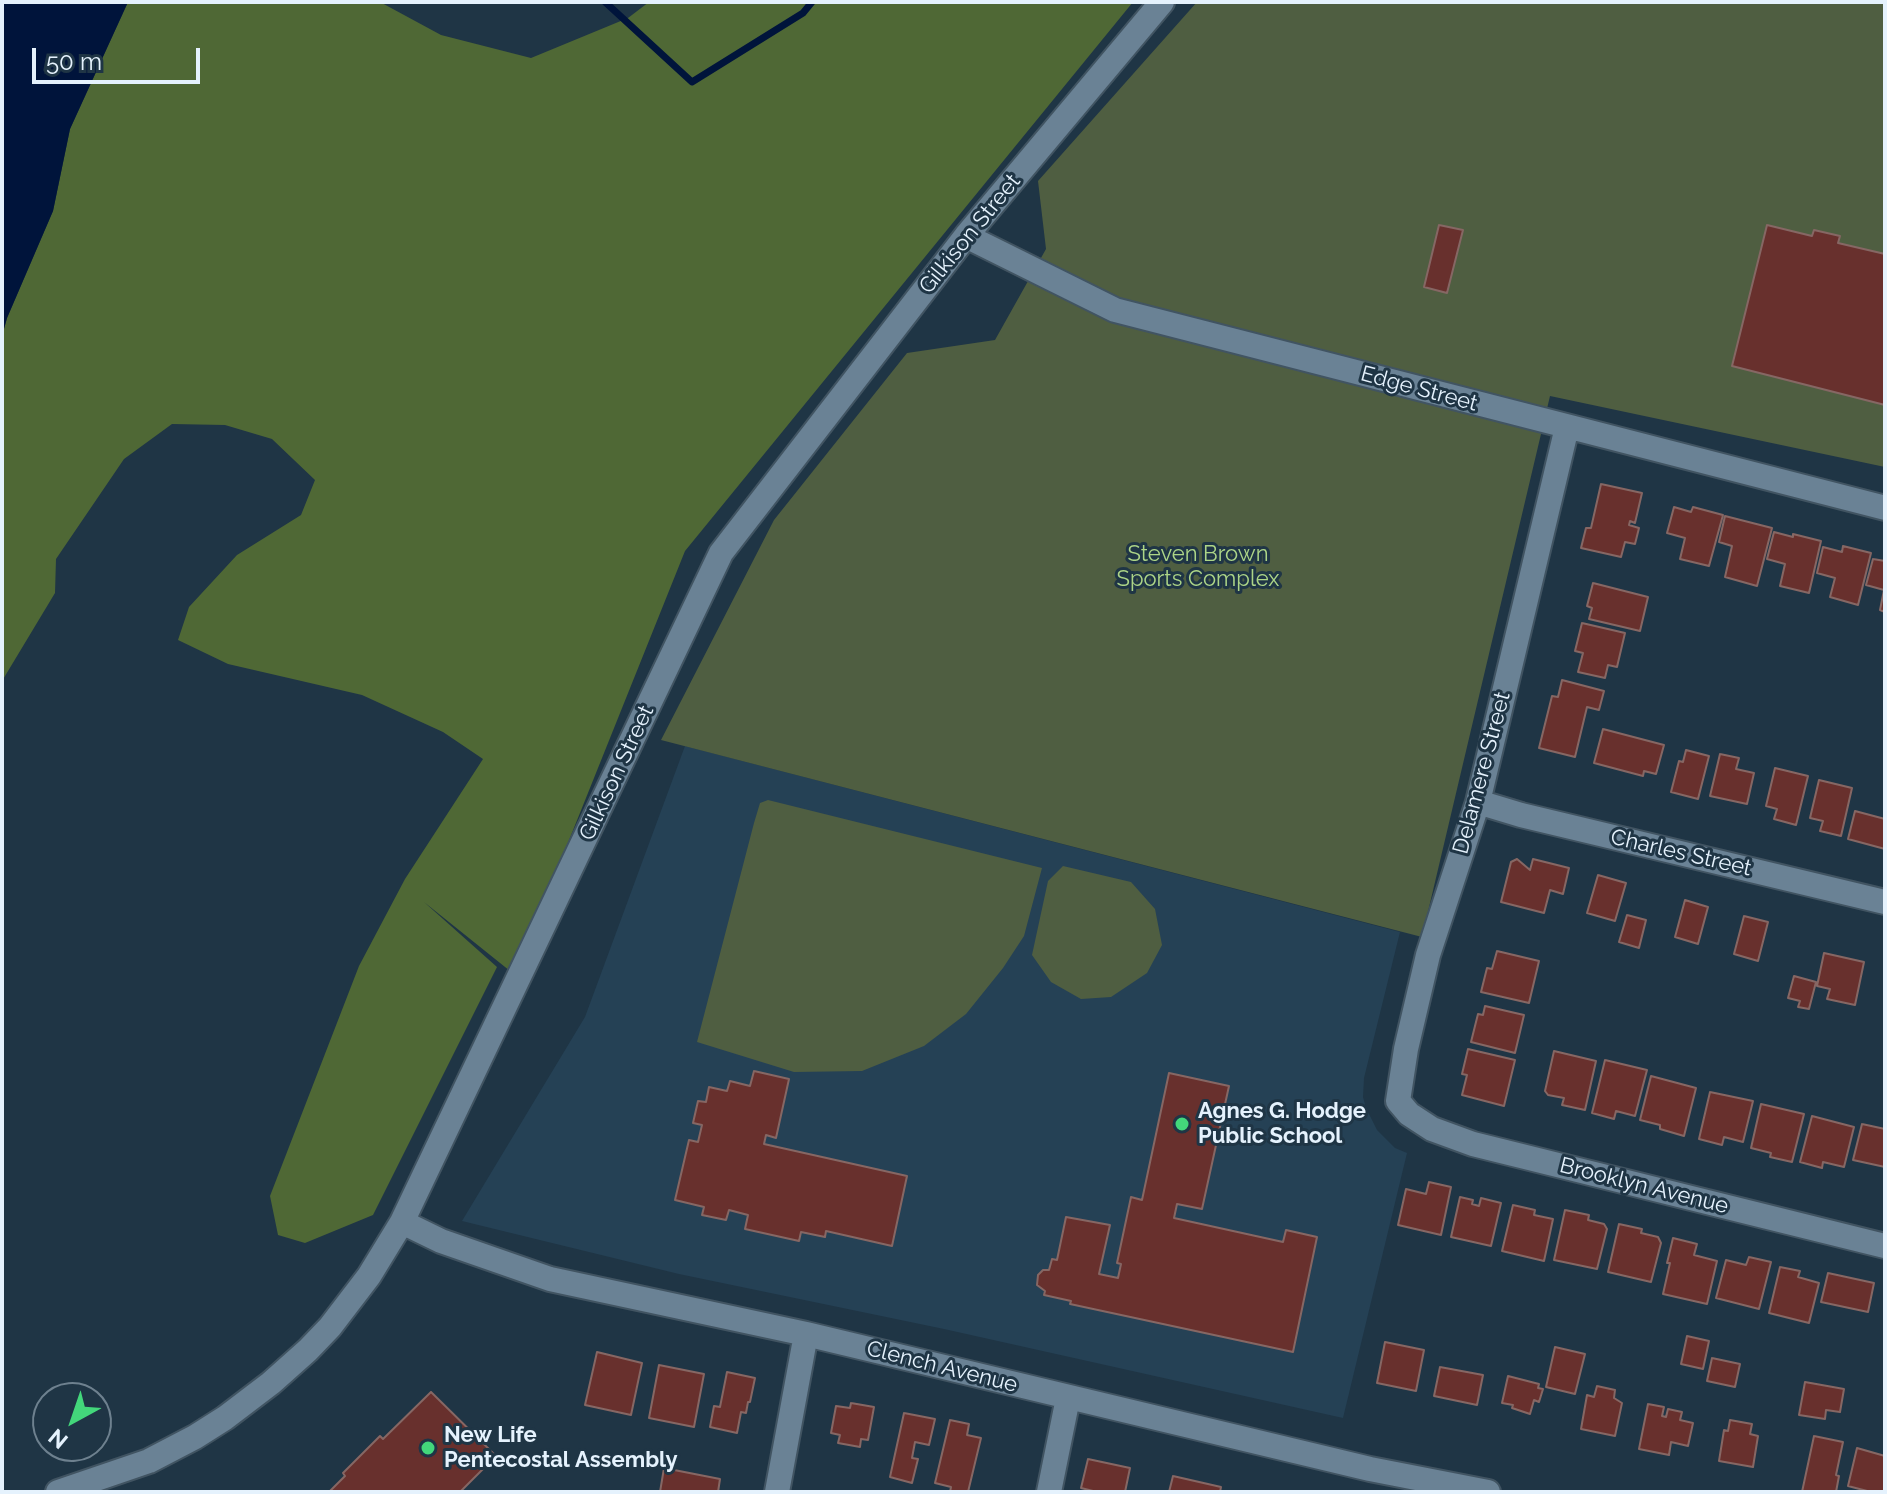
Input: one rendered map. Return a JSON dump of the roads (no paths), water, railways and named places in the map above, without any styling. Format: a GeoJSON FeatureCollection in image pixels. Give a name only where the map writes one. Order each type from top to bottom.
{"type":"FeatureCollection","features":[{"type":"Feature","properties":{"kind":"street","name":"Gilkison Street"},"geometry":{"type":"LineString","coordinates":[[58,1492],[155,1458],[209,1428],[256,1395],[330,1327],[375,1268],[402,1222],[721,553],[966,236],[1162,2]]}},
{"type":"Feature","properties":{"kind":"street","name":"Edge Street"},"geometry":{"type":"LineString","coordinates":[[966,236],[1115,310],[1885,508]]}},
{"type":"Feature","properties":{"kind":"street","name":"Delamere Street"},"geometry":{"type":"LineString","coordinates":[[1409,1114],[1398,1101],[1409,1035],[1428,955],[1478,802],[1567,427]]}},
{"type":"Feature","properties":{"kind":"street","name":"Charles Street"},"geometry":{"type":"LineString","coordinates":[[1478,802],[1885,902]]}},
{"type":"Feature","properties":{"kind":"street","name":"Brooklyn Avenue"},"geometry":{"type":"LineString","coordinates":[[1409,1114],[1432,1129],[1473,1144],[1885,1246]]}},
{"type":"Feature","properties":{"kind":"street","name":"Clench Avenue"},"geometry":{"type":"LineString","coordinates":[[402,1222],[441,1241],[550,1279],[806,1334],[1068,1398],[1368,1480],[1488,1492]]}},
{"type":"Feature","properties":{"kind":"street"},"geometry":{"type":"LineString","coordinates":[[777,1492],[806,1334]]}},
{"type":"Feature","properties":{"kind":"street"},"geometry":{"type":"LineString","coordinates":[[1049,1492],[1068,1398]]}},
{"type":"Feature","properties":{"kind":"water"},"geometry":{"type":"Polygon","coordinates":[[[2,2],[128,2],[70,129],[53,211],[2,336],[2,2]]]}},
{"type":"Feature","properties":{"kind":"waterway"},"geometry":{"type":"LineString","coordinates":[[605,2],[692,82],[803,13],[812,2]]}},
{"type":"Feature","properties":{"kind":"place","name":"Agnes G. Hodge Public School"},"geometry":{"type":"Point","coordinates":[1182,1124]}},
{"type":"Feature","properties":{"kind":"place","name":"New Life Pentecostal Assembly"},"geometry":{"type":"Point","coordinates":[428,1448]}},
{"type":"Feature","properties":{"kind":"park label","name":"Steven Brown Sports Complex"},"geometry":{"type":"Point","coordinates":[1198,566]}}]}
